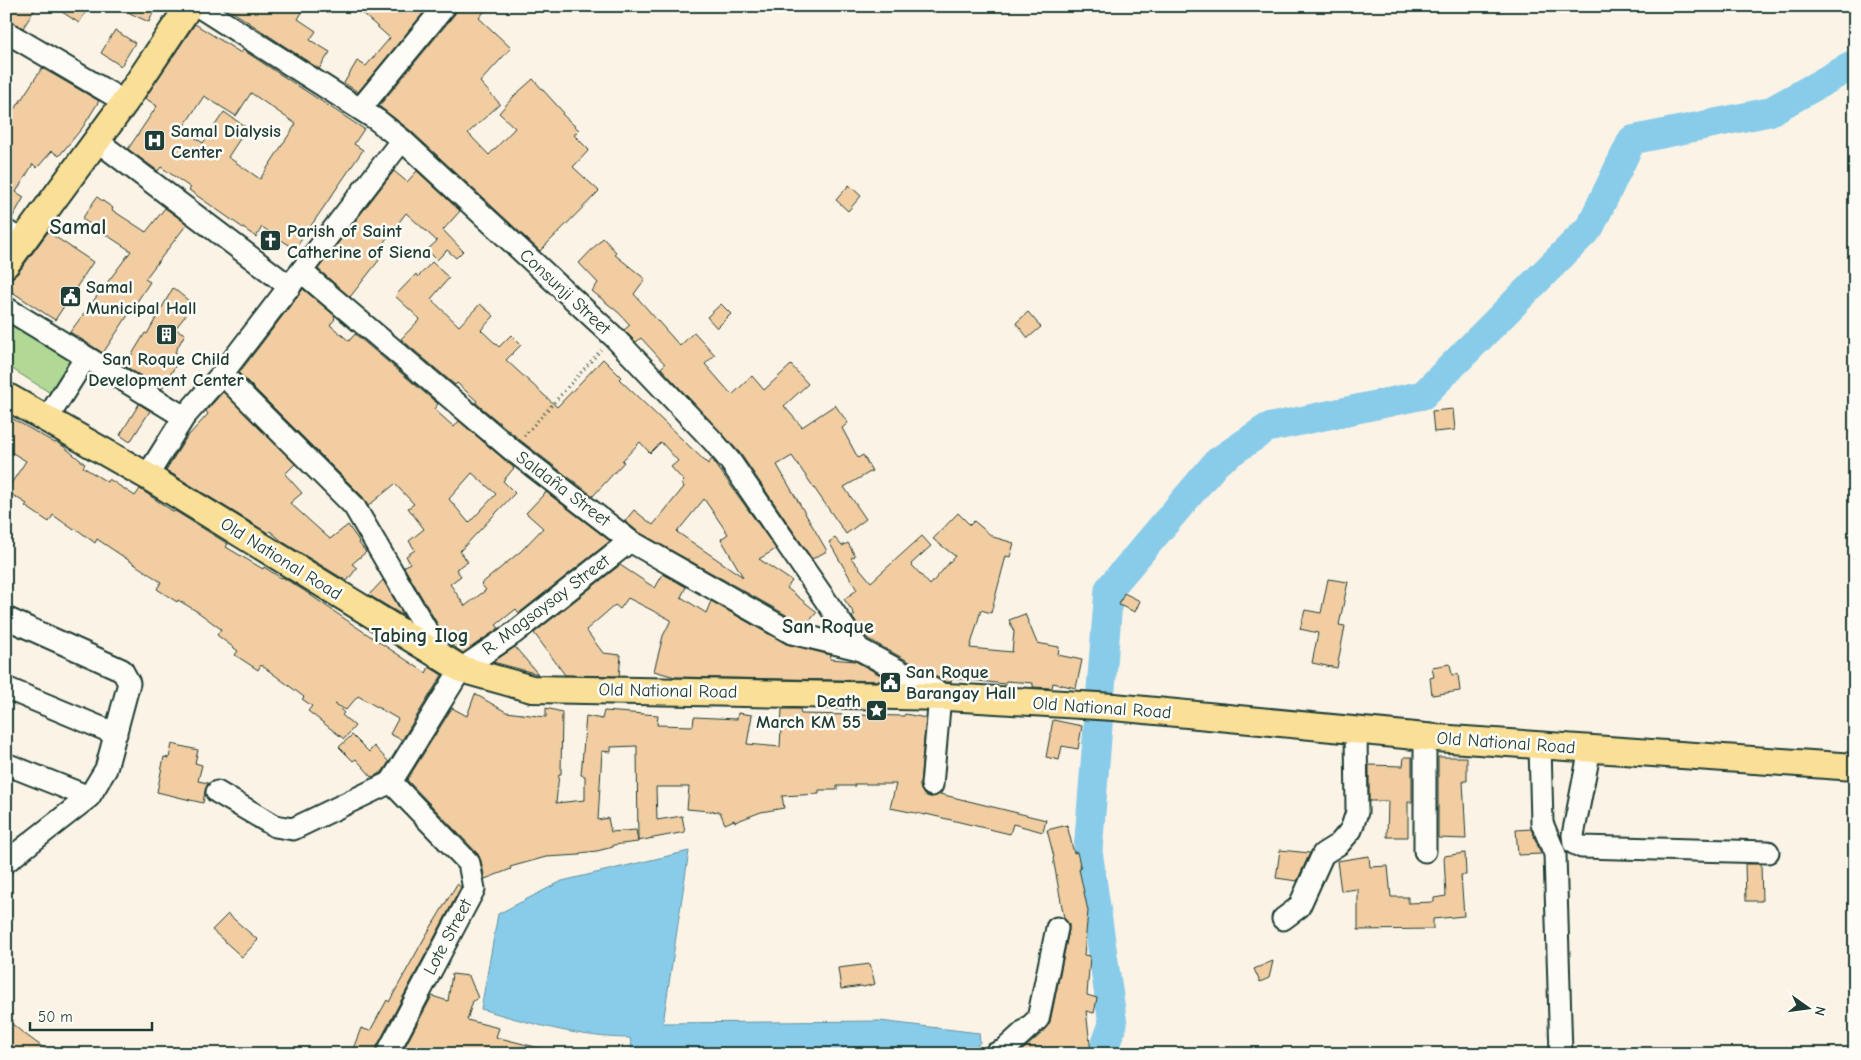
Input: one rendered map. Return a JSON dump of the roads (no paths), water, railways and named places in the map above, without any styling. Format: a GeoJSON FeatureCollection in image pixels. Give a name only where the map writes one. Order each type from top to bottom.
{"type":"FeatureCollection","features":[{"type":"Feature","properties":{"kind":"main road"},"geometry":{"type":"LineString","coordinates":[[12,237],[96,140],[171,6]]}},
{"type":"Feature","properties":{"kind":"main road"},"geometry":{"type":"LineString","coordinates":[[6,264],[12,237],[119,98],[197,7]]}},
{"type":"Feature","properties":{"kind":"main road","name":"Old National Road"},"geometry":{"type":"LineString","coordinates":[[6,396],[147,476],[451,663],[532,689],[944,696],[1114,707],[1425,738],[1855,767]]}},
{"type":"Feature","properties":{"kind":"street"},"geometry":{"type":"LineString","coordinates":[[360,109],[445,6]]}},
{"type":"Feature","properties":{"kind":"street","name":"Consunji Street"},"geometry":{"type":"LineString","coordinates":[[197,7],[360,109],[402,140],[613,336],[730,461],[859,649]]}},
{"type":"Feature","properties":{"kind":"street"},"geometry":{"type":"LineString","coordinates":[[6,32],[119,98]]}},
{"type":"Feature","properties":{"kind":"street","name":"Saldaña Street"},"geometry":{"type":"LineString","coordinates":[[96,140],[296,280],[630,541],[792,633],[859,649]]}},
{"type":"Feature","properties":{"kind":"street"},"geometry":{"type":"LineString","coordinates":[[147,476],[184,417],[222,374],[296,280],[402,140]]}},
{"type":"Feature","properties":{"kind":"street"},"geometry":{"type":"LineString","coordinates":[[6,308],[184,417]]}},
{"type":"Feature","properties":{"kind":"street"},"geometry":{"type":"LineString","coordinates":[[47,419],[86,357]]}},
{"type":"Feature","properties":{"kind":"street"},"geometry":{"type":"LineString","coordinates":[[217,792],[276,826],[293,829],[391,782],[451,663],[354,506],[222,374]]}},
{"type":"Feature","properties":{"kind":"street","name":"R. Magsaysay Street"},"geometry":{"type":"LineString","coordinates":[[451,663],[514,633],[630,541]]}},
{"type":"Feature","properties":{"kind":"street"},"geometry":{"type":"LineString","coordinates":[[6,618],[122,670],[130,683],[106,769],[89,797],[9,857]]}},
{"type":"Feature","properties":{"kind":"street"},"geometry":{"type":"LineString","coordinates":[[859,649],[944,696],[932,786]]}},
{"type":"Feature","properties":{"kind":"street"},"geometry":{"type":"LineString","coordinates":[[6,688],[116,734]]}},
{"type":"Feature","properties":{"kind":"street"},"geometry":{"type":"LineString","coordinates":[[1283,919],[1299,907],[1323,854],[1339,844],[1351,830],[1357,812],[1356,731]]}},
{"type":"Feature","properties":{"kind":"street"},"geometry":{"type":"LineString","coordinates":[[1425,738],[1425,851]]}},
{"type":"Feature","properties":{"kind":"street"},"geometry":{"type":"LineString","coordinates":[[1540,746],[1542,823],[1555,854],[1561,1054]]}},
{"type":"Feature","properties":{"kind":"street"},"geometry":{"type":"LineString","coordinates":[[1590,749],[1573,835],[1574,843],[1582,847],[1768,852]]}},
{"type":"Feature","properties":{"kind":"street"},"geometry":{"type":"LineString","coordinates":[[6,764],[89,797]]}},
{"type":"Feature","properties":{"kind":"street","name":"Lote Street"},"geometry":{"type":"LineString","coordinates":[[387,1054],[474,889],[468,863],[391,782]]}},
{"type":"Feature","properties":{"kind":"street"},"geometry":{"type":"LineString","coordinates":[[995,1054],[1004,1050],[1038,1019],[1057,928]]}},
{"type":"Feature","properties":{"kind":"water"},"geometry":{"type":"Polygon","coordinates":[[[689,851],[663,1023],[880,1021],[979,1033],[980,1042],[973,1052],[967,1054],[633,1054],[630,1038],[574,1033],[481,1009],[498,914],[562,881],[689,851]]]}},
{"type":"Feature","properties":{"kind":"waterway"},"geometry":{"type":"LineString","coordinates":[[1102,1054],[1113,1024],[1088,851],[1109,589],[1217,462],[1267,428],[1423,395],[1590,227],[1632,140],[1769,112],[1855,64]]}},
{"type":"Feature","properties":{"kind":"place","name":"Samal Dialysis Center"},"geometry":{"type":"Point","coordinates":[155,141]}},
{"type":"Feature","properties":{"kind":"place","name":"Parish of Saint Catherine of Siena"},"geometry":{"type":"Point","coordinates":[271,241]}},
{"type":"Feature","properties":{"kind":"place","name":"Samal Municipal Hall"},"geometry":{"type":"Point","coordinates":[70,297]}},
{"type":"Feature","properties":{"kind":"place","name":"San Roque Child Development Center"},"geometry":{"type":"Point","coordinates":[166,334]}},
{"type":"Feature","properties":{"kind":"place","name":"San Roque Barangay Hall"},"geometry":{"type":"Point","coordinates":[890,682]}},
{"type":"Feature","properties":{"kind":"place","name":"Death March KM 55"},"geometry":{"type":"Point","coordinates":[877,711]}},
{"type":"Feature","properties":{"kind":"district","name":"Samal"},"geometry":{"type":"Point","coordinates":[78,227]}},
{"type":"Feature","properties":{"kind":"district","name":"San Roque"},"geometry":{"type":"Point","coordinates":[828,626]}},
{"type":"Feature","properties":{"kind":"district","name":"Tabing Ilog"},"geometry":{"type":"Point","coordinates":[420,635]}}]}
